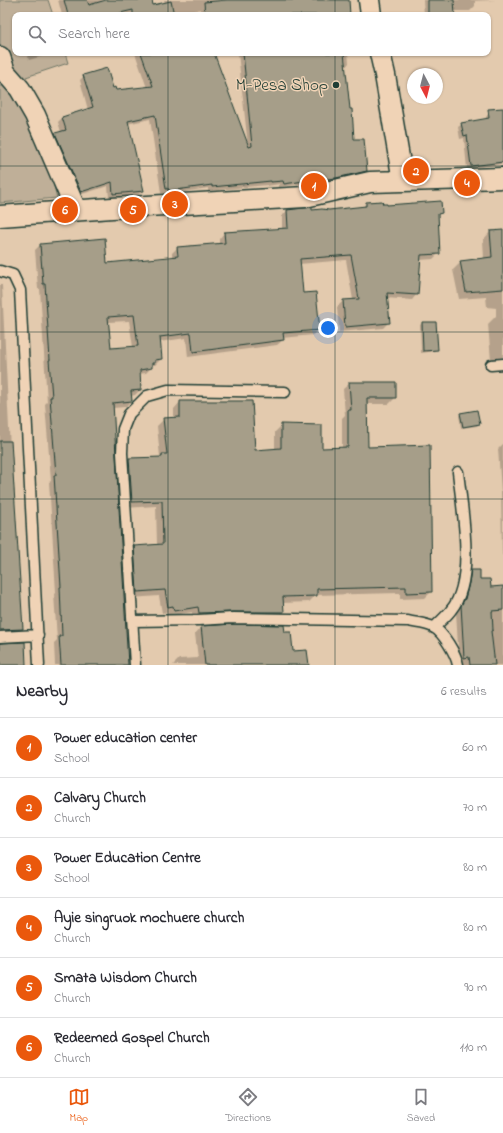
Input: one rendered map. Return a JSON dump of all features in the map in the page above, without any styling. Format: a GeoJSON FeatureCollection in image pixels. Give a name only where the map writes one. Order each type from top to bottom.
{"type":"FeatureCollection","features":[{"type":"Feature","properties":{"kind":"street"},"geometry":{"type":"LineString","coordinates":[[369,0],[371,12]]}},
{"type":"Feature","properties":{"kind":"street"},"geometry":{"type":"LineString","coordinates":[[381,56],[403,181]]}},
{"type":"Feature","properties":{"kind":"street"},"geometry":{"type":"LineString","coordinates":[[0,57],[5,72],[20,89],[35,115],[76,210]]}},
{"type":"Feature","properties":{"kind":"street"},"geometry":{"type":"LineString","coordinates":[[0,216],[76,210],[305,197],[370,182],[483,180],[503,178]]}},
{"type":"Feature","properties":{"kind":"lane"},"geometry":{"type":"LineString","coordinates":[[0,271],[13,275],[20,290],[39,665]]}},
{"type":"Feature","properties":{"kind":"lane"},"geometry":{"type":"LineString","coordinates":[[491,365],[503,364]]}},
{"type":"Feature","properties":{"kind":"lane"},"geometry":{"type":"LineString","coordinates":[[135,665],[122,453],[122,429],[129,414],[147,396],[168,390],[285,392]]}},
{"type":"Feature","properties":{"kind":"lane"},"geometry":{"type":"LineString","coordinates":[[434,628],[452,610],[461,593],[466,556],[458,472]]}},
{"type":"Feature","properties":{"kind":"lane"},"geometry":{"type":"LineString","coordinates":[[133,621],[234,618],[269,620],[393,620],[422,623],[434,628],[452,647],[457,658],[458,665]]}},
{"type":"Feature","properties":{"kind":"lane"},"geometry":{"type":"LineString","coordinates":[[0,637],[38,635]]}},
{"type":"Feature","properties":{"kind":"shaded area"},"geometry":{"type":"Polygon","coordinates":[[[0,0],[48,0],[52,12],[12,12],[12,56],[66,56],[68,63],[26,77],[57,198],[0,203],[0,0]]]}},
{"type":"Feature","properties":{"kind":"building"},"geometry":{"type":"Polygon","coordinates":[[[64,0],[87,0],[89,5],[106,0],[152,0],[153,5],[171,1],[173,12],[133,12],[133,10],[124,12],[67,12],[64,0]]]}},
{"type":"Feature","properties":{"kind":"building"},"geometry":{"type":"Polygon","coordinates":[[[227,0],[349,0],[350,12],[205,12],[204,2],[227,0]]]}},
{"type":"Feature","properties":{"kind":"building"},"geometry":{"type":"Polygon","coordinates":[[[428,0],[454,0],[455,12],[428,12],[428,0]]]}},
{"type":"Feature","properties":{"kind":"building"},"geometry":{"type":"Polygon","coordinates":[[[142,56],[215,56],[249,147],[252,146],[243,56],[344,56],[350,109],[352,109],[354,139],[364,139],[367,171],[326,180],[284,184],[283,181],[271,181],[212,187],[212,185],[169,191],[169,189],[166,189],[155,115],[128,121],[144,191],[113,194],[112,182],[81,192],[55,133],[66,130],[62,117],[93,107],[83,75],[107,68],[113,88],[115,87],[116,90],[153,86],[142,56]]]}},
{"type":"Feature","properties":{"kind":"building"},"geometry":{"type":"Polygon","coordinates":[[[503,108],[503,162],[471,166],[467,135],[464,136],[461,123],[489,118],[488,109],[503,108]]]}},
{"type":"Feature","properties":{"kind":"building"},"geometry":{"type":"Polygon","coordinates":[[[382,201],[383,204],[387,205],[441,201],[442,213],[438,214],[440,254],[421,255],[418,295],[387,293],[390,323],[345,327],[343,300],[359,299],[351,255],[300,259],[303,293],[316,292],[320,330],[283,333],[284,340],[193,352],[191,333],[160,337],[162,359],[155,360],[155,363],[152,363],[152,368],[140,370],[141,390],[131,391],[132,401],[113,403],[128,665],[61,665],[59,636],[62,636],[61,587],[54,475],[56,475],[50,397],[52,397],[45,284],[43,284],[40,244],[105,238],[107,263],[178,256],[177,247],[225,243],[224,232],[288,228],[287,210],[312,207],[312,210],[329,210],[366,206],[366,202],[382,201]],[[134,315],[108,317],[111,348],[138,346],[134,315]]]}},
{"type":"Feature","properties":{"kind":"building"},"geometry":{"type":"Polygon","coordinates":[[[503,230],[503,289],[466,292],[460,261],[492,257],[490,231],[503,230]]]}},
{"type":"Feature","properties":{"kind":"building"},"geometry":{"type":"Polygon","coordinates":[[[422,322],[436,322],[438,350],[423,351],[422,322]]]}},
{"type":"Feature","properties":{"kind":"building"},"geometry":{"type":"Polygon","coordinates":[[[349,382],[396,382],[396,398],[367,398],[368,447],[430,445],[432,592],[406,593],[406,587],[317,589],[317,596],[283,597],[284,612],[199,613],[198,607],[174,611],[173,606],[168,607],[165,590],[137,592],[134,546],[163,544],[162,501],[132,502],[129,458],[162,457],[162,454],[167,454],[163,418],[180,417],[180,401],[252,401],[255,450],[281,448],[281,424],[322,425],[322,448],[348,447],[348,410],[351,410],[349,382]]]}},
{"type":"Feature","properties":{"kind":"building"},"geometry":{"type":"Polygon","coordinates":[[[477,410],[480,424],[463,427],[460,413],[477,410]]]}},
{"type":"Feature","properties":{"kind":"building"},"geometry":{"type":"Polygon","coordinates":[[[0,441],[11,441],[23,629],[0,630],[0,441]]]}},
{"type":"Feature","properties":{"kind":"building"},"geometry":{"type":"Polygon","coordinates":[[[471,570],[480,570],[480,579],[490,579],[491,587],[503,586],[503,610],[492,611],[493,630],[491,631],[495,665],[470,665],[469,657],[464,658],[461,605],[465,599],[471,570]]]}},
{"type":"Feature","properties":{"kind":"building"},"geometry":{"type":"Polygon","coordinates":[[[233,624],[284,625],[285,632],[291,632],[293,651],[307,650],[309,665],[205,665],[201,626],[233,624]]]}},
{"type":"Feature","properties":{"kind":"building"},"geometry":{"type":"Polygon","coordinates":[[[25,642],[26,665],[0,665],[0,643],[25,642]]]}},
{"type":"Feature","properties":{"kind":"place","name":"M-Pesa Shop"},"geometry":{"type":"Point","coordinates":[336,85]}},
{"type":"Feature","properties":{"kind":"place","name":"Calvary Church"},"geometry":{"type":"Point","coordinates":[416,171]}},
{"type":"Feature","properties":{"kind":"place","name":"Ayie singruok mochuere church"},"geometry":{"type":"Point","coordinates":[467,183]}},
{"type":"Feature","properties":{"kind":"place","name":"Power education center"},"geometry":{"type":"Point","coordinates":[314,186]}},
{"type":"Feature","properties":{"kind":"place","name":"Power Education Centre"},"geometry":{"type":"Point","coordinates":[175,204]}},
{"type":"Feature","properties":{"kind":"place","name":"Redeemed Gospel Church"},"geometry":{"type":"Point","coordinates":[65,210]}},
{"type":"Feature","properties":{"kind":"place","name":"Smata Wisdom Church"},"geometry":{"type":"Point","coordinates":[133,210]}}]}
